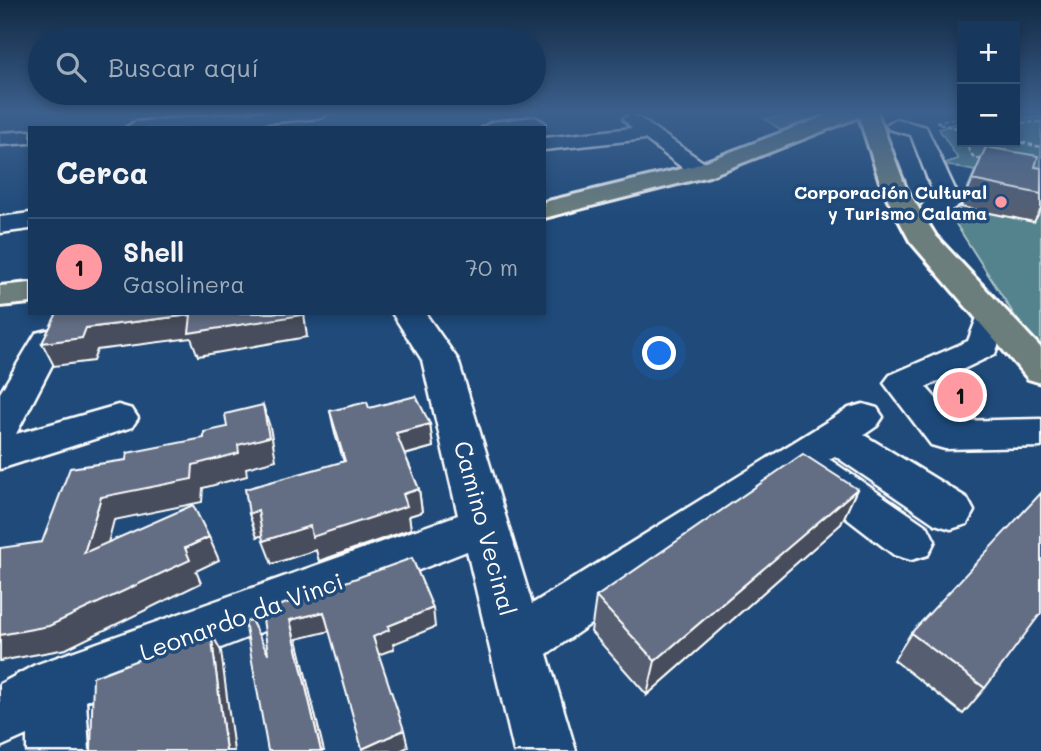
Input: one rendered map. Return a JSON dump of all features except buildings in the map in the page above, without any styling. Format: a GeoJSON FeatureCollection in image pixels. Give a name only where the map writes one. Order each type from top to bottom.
{"type":"FeatureCollection","features":[{"type":"Feature","properties":{"kind":"main road"},"geometry":{"type":"LineString","coordinates":[[546,210],[701,171],[763,147]]}},
{"type":"Feature","properties":{"kind":"main road"},"geometry":{"type":"LineString","coordinates":[[879,147],[894,188],[924,241],[1041,371]]}},
{"type":"Feature","properties":{"kind":"main road"},"geometry":{"type":"LineString","coordinates":[[910,147],[924,174],[934,207],[1003,329]]}},
{"type":"Feature","properties":{"kind":"main road"},"geometry":{"type":"LineString","coordinates":[[0,296],[28,293]]}},
{"type":"Feature","properties":{"kind":"street"},"geometry":{"type":"LineString","coordinates":[[676,147],[701,171]]}},
{"type":"Feature","properties":{"kind":"street"},"geometry":{"type":"LineString","coordinates":[[15,223],[28,203]]}},
{"type":"Feature","properties":{"kind":"street","name":"Camino Vecinal"},"geometry":{"type":"LineString","coordinates":[[409,315],[440,360],[545,751]]}},
{"type":"Feature","properties":{"kind":"street"},"geometry":{"type":"LineString","coordinates":[[1003,329],[983,347],[903,383],[945,435],[1041,432]]}},
{"type":"Feature","properties":{"kind":"street"},"geometry":{"type":"LineString","coordinates":[[0,428],[48,340]]}},
{"type":"Feature","properties":{"kind":"street"},"geometry":{"type":"LineString","coordinates":[[0,454],[118,418]]}},
{"type":"Feature","properties":{"kind":"street"},"geometry":{"type":"LineString","coordinates":[[831,437],[951,511]]}},
{"type":"Feature","properties":{"kind":"street"},"geometry":{"type":"LineString","coordinates":[[831,437],[911,541]]}},
{"type":"Feature","properties":{"kind":"street"},"geometry":{"type":"LineString","coordinates":[[516,644],[831,437]]}},
{"type":"Feature","properties":{"kind":"street","name":"Leonardo da Vinci"},"geometry":{"type":"LineString","coordinates":[[0,717],[56,685],[486,524]]}},
{"type":"Feature","properties":{"kind":"street"},"geometry":{"type":"LineString","coordinates":[[56,685],[58,751]]}},
{"type":"Feature","properties":{"kind":"path"},"geometry":{"type":"LineString","coordinates":[[967,147],[974,158],[987,161]]}},
{"type":"Feature","properties":{"kind":"green space"},"geometry":{"type":"Polygon","coordinates":[[[950,147],[1041,147],[1041,348],[1027,335],[954,221],[975,171],[942,164],[958,159],[950,147]]]}},
{"type":"Feature","properties":{"kind":"place","name":"Corporación Cultural y Turismo Calama"},"geometry":{"type":"Point","coordinates":[1001,202]}},
{"type":"Feature","properties":{"kind":"place","name":"Shell"},"geometry":{"type":"Point","coordinates":[960,395]}}]}
